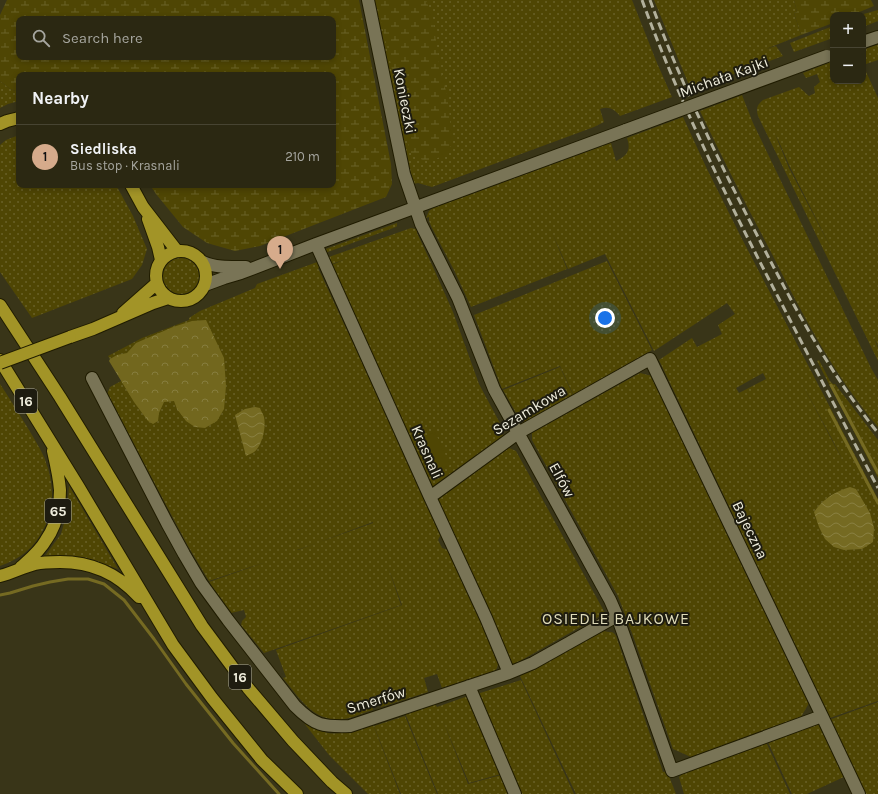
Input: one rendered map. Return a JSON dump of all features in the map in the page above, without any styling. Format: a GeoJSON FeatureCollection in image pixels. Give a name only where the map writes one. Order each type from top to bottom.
{"type":"FeatureCollection","features":[{"type":"Feature","properties":{"kind":"main road"},"geometry":{"type":"LineString","coordinates":[[0,124],[16,119]]}},
{"type":"Feature","properties":{"kind":"main road"},"geometry":{"type":"LineString","coordinates":[[133,188],[143,207],[158,247],[161,260]]}},
{"type":"Feature","properties":{"kind":"main road"},"geometry":{"type":"LineString","coordinates":[[143,207],[177,251]]}},
{"type":"Feature","properties":{"kind":"main road"},"geometry":{"type":"LineString","coordinates":[[177,251],[190,252],[197,256],[203,262],[206,270],[207,275],[205,285],[201,292],[188,301],[180,302],[168,298],[160,290],[157,283],[157,267],[161,260],[168,254],[177,251]]}},
{"type":"Feature","properties":{"kind":"main road"},"geometry":{"type":"LineString","coordinates":[[114,320],[157,283]]}},
{"type":"Feature","properties":{"kind":"main road"},"geometry":{"type":"LineString","coordinates":[[0,361],[92,329],[168,298]]}},
{"type":"Feature","properties":{"kind":"main road","name":"16"},"geometry":{"type":"LineString","coordinates":[[0,305],[64,404],[202,626],[248,688],[293,741],[332,782],[346,794]]}},
{"type":"Feature","properties":{"kind":"main road","name":"16"},"geometry":{"type":"LineString","coordinates":[[0,361],[16,384],[173,645],[212,698],[262,760],[297,794]]}},
{"type":"Feature","properties":{"kind":"main road","name":"65"},"geometry":{"type":"LineString","coordinates":[[0,576],[20,569],[39,550],[47,540],[53,528],[58,509],[60,490],[51,442]]}},
{"type":"Feature","properties":{"kind":"main road"},"geometry":{"type":"LineString","coordinates":[[20,569],[36,564],[52,562],[80,563],[96,567],[115,576],[125,583],[138,595],[155,616]]}},
{"type":"Feature","properties":{"kind":"street","name":"Konieczki"},"geometry":{"type":"LineString","coordinates":[[368,0],[404,174],[415,208]]}},
{"type":"Feature","properties":{"kind":"street"},"geometry":{"type":"LineString","coordinates":[[866,41],[878,37]]}},
{"type":"Feature","properties":{"kind":"street","name":"Michała Kajki"},"geometry":{"type":"LineString","coordinates":[[205,285],[830,55]]}},
{"type":"Feature","properties":{"kind":"street","name":"Elfów"},"geometry":{"type":"LineString","coordinates":[[415,208],[426,234],[458,298],[494,389],[610,600],[672,772],[822,716]]}},
{"type":"Feature","properties":{"kind":"street","name":"Krasnali"},"geometry":{"type":"LineString","coordinates":[[316,244],[486,618],[509,673]]}},
{"type":"Feature","properties":{"kind":"street"},"geometry":{"type":"LineString","coordinates":[[203,262],[210,265],[229,267],[257,266]]}},
{"type":"Feature","properties":{"kind":"street","name":"Sezamkowa"},"geometry":{"type":"LineString","coordinates":[[430,497],[518,433],[650,359]]}},
{"type":"Feature","properties":{"kind":"street","name":"Bajeczna"},"geometry":{"type":"LineString","coordinates":[[650,359],[859,794]]}},
{"type":"Feature","properties":{"kind":"street","name":"Smerfów"},"geometry":{"type":"LineString","coordinates":[[92,378],[170,530],[201,583],[295,706],[305,716],[316,723],[330,726],[350,726],[509,673],[533,663],[617,616]]}},
{"type":"Feature","properties":{"kind":"street"},"geometry":{"type":"LineString","coordinates":[[469,686],[515,794]]}},
{"type":"Feature","properties":{"kind":"green space"},"geometry":{"type":"Polygon","coordinates":[[[7,0],[359,0],[391,164],[392,184],[386,197],[260,246],[235,251],[207,243],[183,227],[152,188],[336,188],[336,72],[16,72],[16,91],[10,89],[0,81],[0,15],[7,0]]]}},
{"type":"Feature","properties":{"kind":"green space"},"geometry":{"type":"Polygon","coordinates":[[[373,0],[632,0],[672,97],[620,116],[611,109],[600,109],[604,122],[594,127],[432,187],[418,183],[413,184],[408,167],[373,0]]]}},
{"type":"Feature","properties":{"kind":"green space"},"geometry":{"type":"Polygon","coordinates":[[[376,0],[426,0],[433,19],[439,63],[447,94],[451,128],[451,146],[442,157],[425,161],[416,157],[410,152],[376,0]]]}},
{"type":"Feature","properties":{"kind":"green space"},"geometry":{"type":"Polygon","coordinates":[[[654,0],[794,0],[797,12],[794,13],[801,35],[766,49],[776,46],[783,56],[691,90],[654,0]]]}},
{"type":"Feature","properties":{"kind":"green space"},"geometry":{"type":"Polygon","coordinates":[[[794,0],[871,0],[874,6],[859,12],[830,12],[830,24],[801,35],[794,13],[797,12],[794,0]]]}},
{"type":"Feature","properties":{"kind":"green space"},"geometry":{"type":"Polygon","coordinates":[[[878,10],[878,21],[866,26],[866,13],[878,10]]]}},
{"type":"Feature","properties":{"kind":"green space"},"geometry":{"type":"Polygon","coordinates":[[[830,27],[830,39],[794,52],[790,43],[830,27]]]}},
{"type":"Feature","properties":{"kind":"green space"},"geometry":{"type":"Polygon","coordinates":[[[878,44],[878,60],[866,64],[866,49],[878,44]]]}},
{"type":"Feature","properties":{"kind":"green space"},"geometry":{"type":"Polygon","coordinates":[[[830,62],[830,84],[866,84],[866,72],[878,98],[878,346],[873,336],[878,348],[878,361],[758,116],[758,105],[763,100],[799,87],[809,96],[815,93],[814,87],[820,82],[817,74],[806,78],[803,73],[830,62]],[[775,134],[789,168],[833,252],[775,134]]]}},
{"type":"Feature","properties":{"kind":"green space"},"geometry":{"type":"Polygon","coordinates":[[[0,81],[10,89],[16,91],[16,102],[0,108],[0,81]]]}},
{"type":"Feature","properties":{"kind":"green space"},"geometry":{"type":"Polygon","coordinates":[[[742,95],[753,123],[878,380],[878,427],[847,386],[807,321],[744,201],[700,111],[742,95]]]}},
{"type":"Feature","properties":{"kind":"green space"},"geometry":{"type":"Polygon","coordinates":[[[683,117],[741,237],[878,499],[878,701],[827,719],[732,521],[735,519],[659,360],[692,338],[697,347],[722,334],[718,325],[735,314],[727,303],[654,351],[605,254],[568,269],[552,232],[567,269],[471,307],[432,228],[429,217],[426,218],[429,211],[433,208],[611,143],[616,161],[628,152],[629,146],[627,138],[683,117]],[[763,373],[736,388],[739,393],[766,379],[763,373]],[[799,378],[844,463],[833,441],[799,378]]]}},
{"type":"Feature","properties":{"kind":"green space"},"geometry":{"type":"Polygon","coordinates":[[[16,136],[16,188],[118,188],[133,216],[147,249],[142,265],[132,279],[32,318],[0,272],[0,145],[6,140],[16,136]]]}},
{"type":"Feature","properties":{"kind":"green space"},"geometry":{"type":"Polygon","coordinates":[[[397,223],[396,227],[325,253],[324,252],[326,249],[397,223]]]}},
{"type":"Feature","properties":{"kind":"green space"},"geometry":{"type":"Polygon","coordinates":[[[411,228],[416,229],[417,231],[453,312],[479,384],[502,427],[503,438],[433,489],[329,266],[346,259],[329,265],[326,258],[411,228]]]}},
{"type":"Feature","properties":{"kind":"green space"},"geometry":{"type":"Polygon","coordinates":[[[181,258],[194,263],[199,276],[194,289],[181,294],[168,289],[163,276],[168,263],[181,258]]]}},
{"type":"Feature","properties":{"kind":"green space"},"geometry":{"type":"Polygon","coordinates":[[[320,261],[322,266],[318,268],[442,532],[438,540],[442,548],[451,551],[500,663],[495,671],[442,688],[437,674],[424,678],[428,692],[381,707],[378,699],[383,697],[382,694],[369,698],[373,710],[349,718],[327,718],[318,715],[310,709],[296,695],[283,678],[286,677],[276,650],[402,605],[388,567],[401,605],[264,653],[241,625],[242,621],[246,617],[244,610],[231,613],[209,582],[266,562],[209,581],[188,546],[107,394],[110,387],[123,380],[108,356],[142,338],[189,320],[189,318],[200,311],[255,288],[257,284],[320,261]],[[373,522],[318,543],[373,523],[373,522]]]}},
{"type":"Feature","properties":{"kind":"green space"},"geometry":{"type":"Polygon","coordinates":[[[607,261],[652,350],[621,370],[574,396],[560,366],[502,389],[474,315],[607,261]]]}},
{"type":"Feature","properties":{"kind":"green space"},"geometry":{"type":"Polygon","coordinates":[[[206,320],[224,358],[226,386],[224,409],[217,421],[205,428],[195,427],[186,421],[177,409],[174,401],[164,402],[159,413],[158,421],[153,424],[148,421],[134,402],[109,361],[110,359],[117,355],[127,353],[136,343],[173,327],[192,321],[206,320]]]}},
{"type":"Feature","properties":{"kind":"green space"},"geometry":{"type":"Polygon","coordinates":[[[819,360],[830,381],[835,384],[878,440],[878,478],[817,361],[819,360]]]}},
{"type":"Feature","properties":{"kind":"green space"},"geometry":{"type":"Polygon","coordinates":[[[560,367],[574,397],[526,422],[522,421],[503,390],[560,367]]]}},
{"type":"Feature","properties":{"kind":"green space"},"geometry":{"type":"Polygon","coordinates":[[[640,373],[652,376],[809,703],[801,717],[691,757],[673,749],[618,596],[532,440],[532,433],[640,373]]]}},
{"type":"Feature","properties":{"kind":"green space"},"geometry":{"type":"Polygon","coordinates":[[[0,384],[45,458],[50,476],[52,500],[47,523],[35,543],[20,557],[0,566],[0,384]]]}},
{"type":"Feature","properties":{"kind":"green space"},"geometry":{"type":"Polygon","coordinates":[[[435,432],[450,465],[435,472],[419,439],[435,432]]]}},
{"type":"Feature","properties":{"kind":"green space"},"geometry":{"type":"Polygon","coordinates":[[[507,447],[516,451],[605,613],[513,665],[436,498],[507,447]]]}},
{"type":"Feature","properties":{"kind":"green space"},"geometry":{"type":"Polygon","coordinates":[[[69,486],[118,569],[93,560],[72,556],[45,556],[61,534],[67,513],[69,486]]]}},
{"type":"Feature","properties":{"kind":"green space"},"geometry":{"type":"Polygon","coordinates":[[[604,631],[612,632],[616,636],[663,772],[667,771],[676,794],[576,794],[520,676],[604,631]]]}},
{"type":"Feature","properties":{"kind":"green space"},"geometry":{"type":"Polygon","coordinates":[[[521,680],[574,794],[520,794],[477,694],[521,680]]]}},
{"type":"Feature","properties":{"kind":"green space"},"geometry":{"type":"Polygon","coordinates":[[[468,696],[501,774],[469,783],[443,721],[468,784],[501,775],[509,794],[438,794],[405,713],[435,704],[437,707],[468,696]]]}},
{"type":"Feature","properties":{"kind":"green space"},"geometry":{"type":"Polygon","coordinates":[[[878,702],[878,794],[864,794],[829,720],[878,702]]]}},
{"type":"Feature","properties":{"kind":"green space"},"geometry":{"type":"Polygon","coordinates":[[[405,716],[437,794],[401,794],[374,726],[405,716]]]}},
{"type":"Feature","properties":{"kind":"green space"},"geometry":{"type":"Polygon","coordinates":[[[304,723],[333,734],[373,724],[400,794],[368,794],[329,755],[304,723]]]}},
{"type":"Feature","properties":{"kind":"green space"},"geometry":{"type":"Polygon","coordinates":[[[817,723],[822,726],[846,776],[807,794],[792,794],[768,742],[817,723]]]}},
{"type":"Feature","properties":{"kind":"green space"},"geometry":{"type":"Polygon","coordinates":[[[766,742],[790,794],[684,794],[679,777],[687,770],[766,742]]]}},
{"type":"Feature","properties":{"kind":"water"},"geometry":{"type":"Polygon","coordinates":[[[255,407],[260,408],[264,417],[264,434],[257,449],[246,456],[235,415],[245,409],[255,407]]]}},
{"type":"Feature","properties":{"kind":"water"},"geometry":{"type":"Polygon","coordinates":[[[850,487],[856,489],[870,513],[874,528],[873,542],[862,549],[844,550],[834,547],[825,539],[814,512],[830,496],[850,487]]]}},
{"type":"Feature","properties":{"kind":"waterway"},"geometry":{"type":"LineString","coordinates":[[831,385],[878,473]]}},
{"type":"Feature","properties":{"kind":"waterway"},"geometry":{"type":"LineString","coordinates":[[829,410],[878,503]]}},
{"type":"Feature","properties":{"kind":"waterway"},"geometry":{"type":"LineString","coordinates":[[0,595],[33,586],[68,579],[88,579],[104,584],[124,600],[186,684],[233,743],[279,794]]}},
{"type":"Feature","properties":{"kind":"railway"},"geometry":{"type":"LineString","coordinates":[[642,0],[674,81],[710,160],[768,277],[878,488]]}},
{"type":"Feature","properties":{"kind":"railway"},"geometry":{"type":"LineString","coordinates":[[650,0],[700,119],[770,261],[827,362],[860,410],[878,433]]}},
{"type":"Feature","properties":{"kind":"place","name":"Siedliska"},"geometry":{"type":"Point","coordinates":[280,269]}},
{"type":"Feature","properties":{"kind":"district","name":"OSIEDLE BAJKOWE"},"geometry":{"type":"Point","coordinates":[616,618]}}]}
